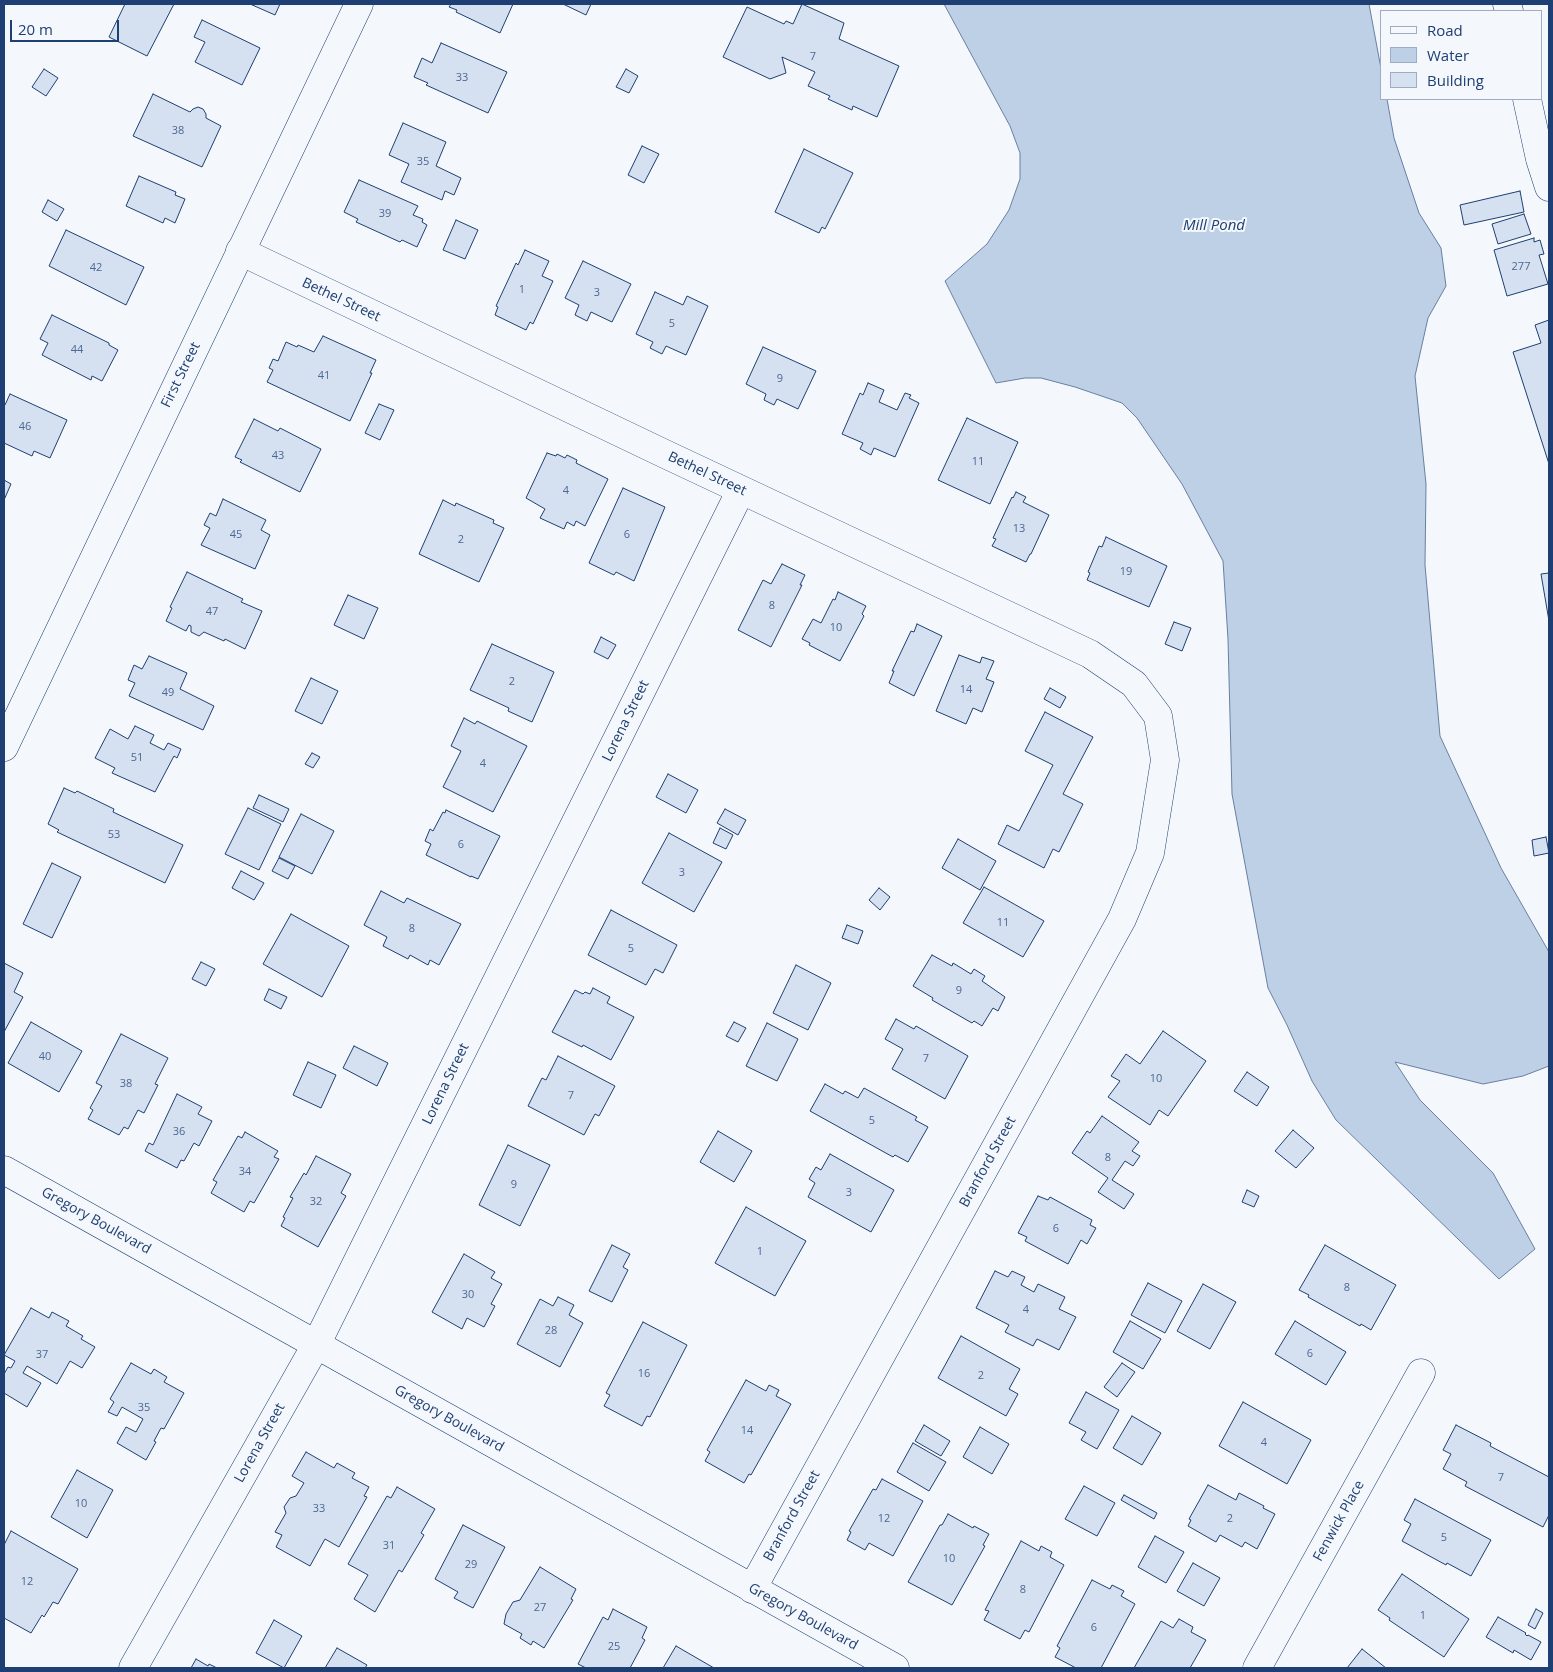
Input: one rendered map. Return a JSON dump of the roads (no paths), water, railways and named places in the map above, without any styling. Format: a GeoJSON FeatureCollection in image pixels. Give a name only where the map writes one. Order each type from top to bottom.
{"type":"FeatureCollection","features":[{"type":"Feature","properties":{"kind":"street","name":"First Street"},"geometry":{"type":"LineString","coordinates":[[4,747],[359,4]]}},
{"type":"Feature","properties":{"kind":"street"},"geometry":{"type":"LineString","coordinates":[[1527,100],[1540,159],[1549,187]]}},
{"type":"Feature","properties":{"kind":"street","name":"Bethel Street"},"geometry":{"type":"LineString","coordinates":[[240,251],[1090,654],[1134,684],[1158,716]]}},
{"type":"Feature","properties":{"kind":"street","name":"Lorena Street"},"geometry":{"type":"LineString","coordinates":[[133,1668],[316,1345],[741,490]]}},
{"type":"Feature","properties":{"kind":"street","name":"Branford Street"},"geometry":{"type":"LineString","coordinates":[[752,1589],[1122,919],[1150,853],[1165,760],[1158,716]]}},
{"type":"Feature","properties":{"kind":"street","name":"Gregory Boulevard"},"geometry":{"type":"LineString","coordinates":[[4,1170],[895,1668]]}},
{"type":"Feature","properties":{"kind":"street","name":"Fenwick Place"},"geometry":{"type":"LineString","coordinates":[[1257,1668],[1421,1373]]}},
{"type":"Feature","properties":{"kind":"water","name":"Mill Pond"},"geometry":{"type":"Polygon","coordinates":[[[944,4],[1369,4],[1380,63],[1380,100],[1387,100],[1394,138],[1419,213],[1441,248],[1446,286],[1428,318],[1415,376],[1426,484],[1425,565],[1440,736],[1501,868],[1549,952],[1549,1066],[1523,1076],[1483,1084],[1395,1062],[1420,1100],[1493,1173],[1535,1249],[1499,1279],[1336,1120],[1312,1081],[1268,988],[1232,794],[1228,639],[1223,561],[1182,484],[1137,418],[1122,403],[1041,378],[1025,378],[996,383],[945,281],[987,244],[1009,210],[1020,179],[1020,153],[1010,126],[944,4]]]}}]}
